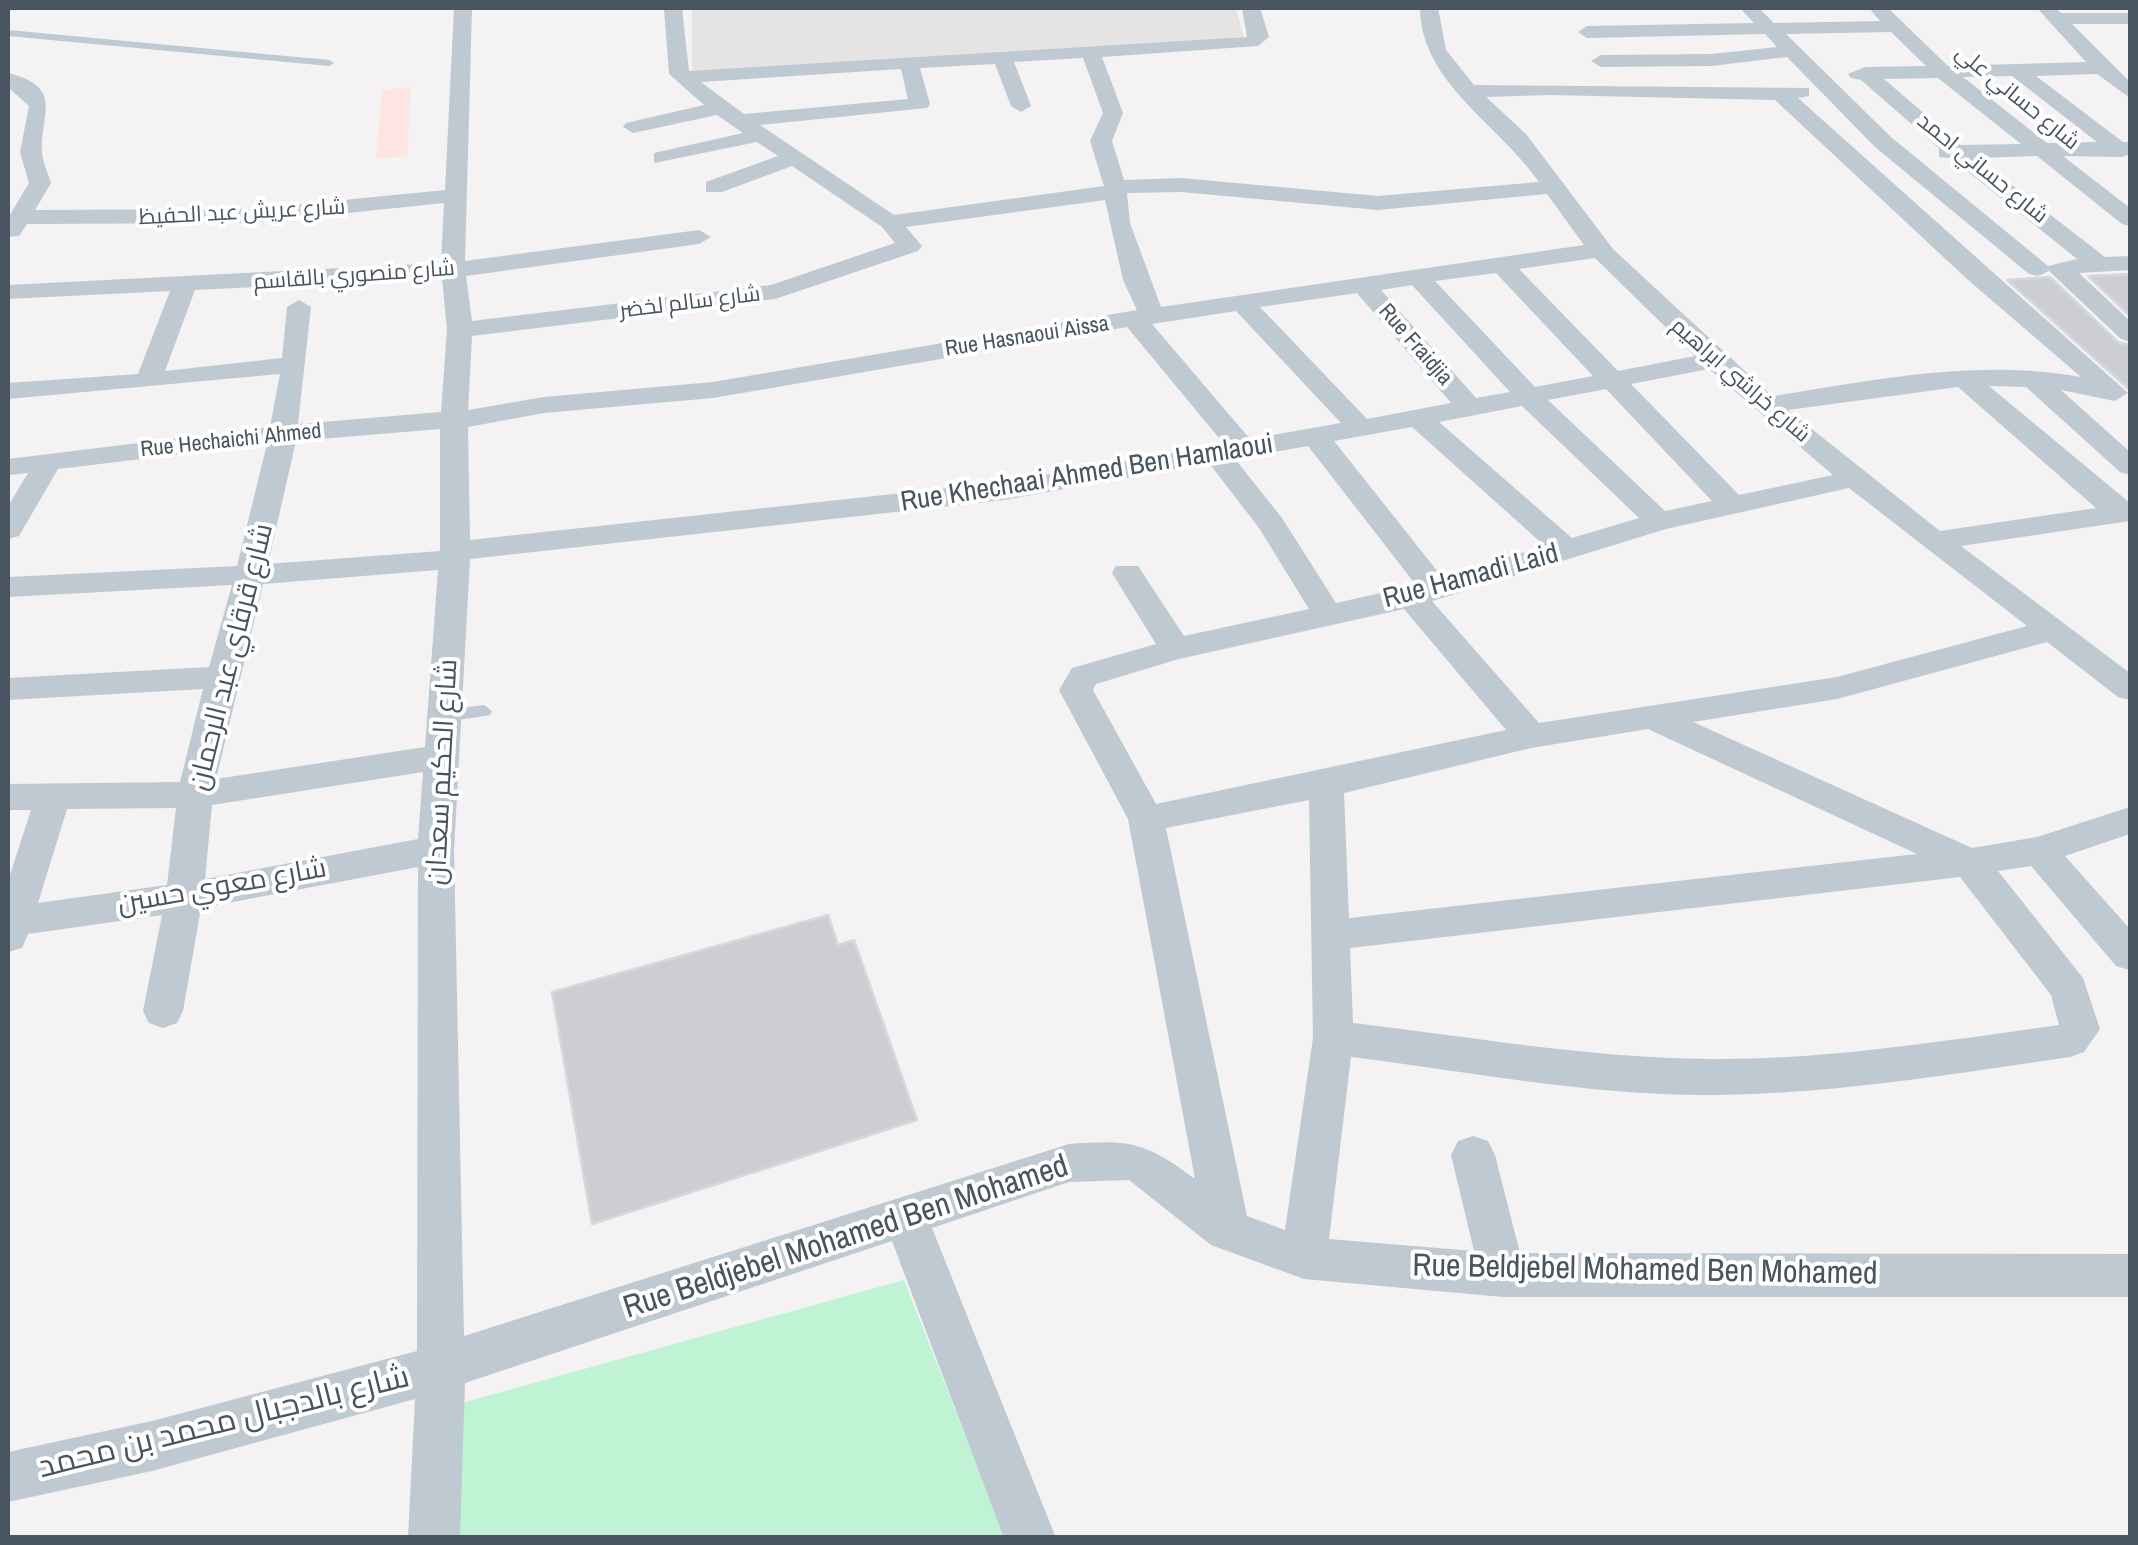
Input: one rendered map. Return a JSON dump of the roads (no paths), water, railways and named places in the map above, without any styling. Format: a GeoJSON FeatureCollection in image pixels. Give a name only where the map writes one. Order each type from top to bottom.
{"type":"FeatureCollection","features":[{"type":"Feature","properties":{"kind":"street","name":"شارع الحكيم سعدان"},"geometry":{"type":"LineString","coordinates":[[434,1538],[440,1368],[436,850],[455,555],[454,419],[460,330],[453,270],[459,195],[463,8]]}},
{"type":"Feature","properties":{"kind":"street"},"geometry":{"type":"LineString","coordinates":[[673,8],[676,67],[683,77],[720,108],[890,222],[1113,189],[1181,185],[1378,204],[1553,187]]}},
{"type":"Feature","properties":{"kind":"street"},"geometry":{"type":"LineString","coordinates":[[683,77],[1255,40],[1259,36],[1252,8]]}},
{"type":"Feature","properties":{"kind":"street","name":"شارع خراشي ابراهيم"},"geometry":{"type":"LineString","coordinates":[[1429,8],[1440,64],[1465,92],[1516,136],[1600,250],[1713,360],[1853,479],[2130,689]]}},
{"type":"Feature","properties":{"kind":"street"},"geometry":{"type":"LineString","coordinates":[[1749,8],[1822,84],[1898,154],[2130,334]]}},
{"type":"Feature","properties":{"kind":"street"},"geometry":{"type":"LineString","coordinates":[[1826,8],[1845,24]]}},
{"type":"Feature","properties":{"kind":"street","name":"شارع حساني علي"},"geometry":{"type":"LineString","coordinates":[[1878,8],[1901,26],[1942,71],[2036,149],[2130,219]]}},
{"type":"Feature","properties":{"kind":"street"},"geometry":{"type":"LineString","coordinates":[[1620,88],[1601,61],[1583,12],[1667,14]]}},
{"type":"Feature","properties":{"kind":"street"},"geometry":{"type":"LineString","coordinates":[[2052,14],[2130,18]]}},
{"type":"Feature","properties":{"kind":"street"},"geometry":{"type":"LineString","coordinates":[[2052,14],[2130,92]]}},
{"type":"Feature","properties":{"kind":"street"},"geometry":{"type":"LineString","coordinates":[[1588,32],[1845,24],[1901,26]]}},
{"type":"Feature","properties":{"kind":"street"},"geometry":{"type":"LineString","coordinates":[[1090,51],[1112,113],[1101,141],[1144,318],[1326,612]]}},
{"type":"Feature","properties":{"kind":"street"},"geometry":{"type":"LineString","coordinates":[[1601,61],[1711,60],[1792,51]]}},
{"type":"Feature","properties":{"kind":"street"},"geometry":{"type":"LineString","coordinates":[[1002,57],[1021,106]]}},
{"type":"Feature","properties":{"kind":"street"},"geometry":{"type":"LineString","coordinates":[[1465,92],[1620,88],[1708,96],[1781,94],[1865,73],[2016,70],[2130,59]]}},
{"type":"Feature","properties":{"kind":"street"},"geometry":{"type":"LineString","coordinates":[[741,121],[920,104],[909,62]]}},
{"type":"Feature","properties":{"kind":"street"},"geometry":{"type":"LineString","coordinates":[[2016,70],[2126,151]]}},
{"type":"Feature","properties":{"kind":"street","name":"شارع حساني احمد"},"geometry":{"type":"LineString","coordinates":[[1865,73],[1956,152],[2099,264]]}},
{"type":"Feature","properties":{"kind":"street"},"geometry":{"type":"LineString","coordinates":[[8,79],[32,95],[40,106],[31,163],[40,183],[16,226]]}},
{"type":"Feature","properties":{"kind":"street"},"geometry":{"type":"LineString","coordinates":[[1781,94],[1976,274],[2123,394]]}},
{"type":"Feature","properties":{"kind":"street"},"geometry":{"type":"LineString","coordinates":[[633,127],[720,108]]}},
{"type":"Feature","properties":{"kind":"street"},"geometry":{"type":"LineString","coordinates":[[662,158],[760,135]]}},
{"type":"Feature","properties":{"kind":"street"},"geometry":{"type":"LineString","coordinates":[[1898,154],[2036,149],[2126,151]]}},
{"type":"Feature","properties":{"kind":"street"},"geometry":{"type":"LineString","coordinates":[[714,187],[794,158]]}},
{"type":"Feature","properties":{"kind":"street"},"geometry":{"type":"LineString","coordinates":[[8,168],[31,163]]}},
{"type":"Feature","properties":{"kind":"street","name":"شارع عريش عبد الحفيظ"},"geometry":{"type":"LineString","coordinates":[[16,226],[252,216],[459,195]]}},
{"type":"Feature","properties":{"kind":"street","name":"شارع سالم لخضر"},"geometry":{"type":"LineString","coordinates":[[460,330],[774,292],[822,280],[911,244],[890,222]]}},
{"type":"Feature","properties":{"kind":"street","name":"شارع منصوري بالقاسم"},"geometry":{"type":"LineString","coordinates":[[8,292],[184,287],[453,270],[699,237]]}},
{"type":"Feature","properties":{"kind":"street","name":"Rue Hasnaoui Aissa"},"geometry":{"type":"LineString","coordinates":[[454,419],[498,416],[544,405],[712,390],[1388,278],[1600,250]]}},
{"type":"Feature","properties":{"kind":"street"},"geometry":{"type":"LineString","coordinates":[[1499,262],[1732,505]]}},
{"type":"Feature","properties":{"kind":"street"},"geometry":{"type":"LineString","coordinates":[[1976,274],[2130,263]]}},
{"type":"Feature","properties":{"kind":"street"},"geometry":{"type":"LineString","coordinates":[[1388,278],[1529,397],[1659,521]]}},
{"type":"Feature","properties":{"kind":"street","name":"Rue Fraidjia"},"geometry":{"type":"LineString","coordinates":[[1388,278],[1469,407]]}},
{"type":"Feature","properties":{"kind":"street"},"geometry":{"type":"LineString","coordinates":[[148,382],[184,287]]}},
{"type":"Feature","properties":{"kind":"street"},"geometry":{"type":"LineString","coordinates":[[1240,302],[1361,428]]}},
{"type":"Feature","properties":{"kind":"street","name":"شارع قرقاي عبد الرحمان"},"geometry":{"type":"LineString","coordinates":[[163,1010],[184,896],[196,795],[222,677],[286,433],[300,307]]}},
{"type":"Feature","properties":{"kind":"street","name":"Rue Khechaai Ahmed Ben Hamlaoui"},"geometry":{"type":"LineString","coordinates":[[8,588],[251,575],[878,508],[1004,491],[1316,437],[1713,360]]}},
{"type":"Feature","properties":{"kind":"street"},"geometry":{"type":"LineString","coordinates":[[8,390],[148,382],[295,364]]}},
{"type":"Feature","properties":{"kind":"street"},"geometry":{"type":"LineString","coordinates":[[1768,405],[1960,375],[2031,377],[2123,394]]}},
{"type":"Feature","properties":{"kind":"street"},"geometry":{"type":"LineString","coordinates":[[1960,375],[2125,512]]}},
{"type":"Feature","properties":{"kind":"street"},"geometry":{"type":"LineString","coordinates":[[2031,377],[2130,466]]}},
{"type":"Feature","properties":{"kind":"street"},"geometry":{"type":"LineString","coordinates":[[1418,418],[1568,550]]}},
{"type":"Feature","properties":{"kind":"street","name":"Rue Hechaichi Ahmed"},"geometry":{"type":"LineString","coordinates":[[8,467],[286,433],[454,419]]}},
{"type":"Feature","properties":{"kind":"street"},"geometry":{"type":"LineString","coordinates":[[1316,437],[1422,592],[1531,736]]}},
{"type":"Feature","properties":{"kind":"street"},"geometry":{"type":"LineString","coordinates":[[8,530],[49,461]]}},
{"type":"Feature","properties":{"kind":"street","name":"Rue Hamadi Laid"},"geometry":{"type":"LineString","coordinates":[[1146,818],[1076,690],[1084,676],[1176,649],[1422,592],[1659,521],[1853,479]]}},
{"type":"Feature","properties":{"kind":"street"},"geometry":{"type":"LineString","coordinates":[[1933,541],[2125,512]]}},
{"type":"Feature","properties":{"kind":"street"},"geometry":{"type":"LineString","coordinates":[[1126,573],[1176,649]]}},
{"type":"Feature","properties":{"kind":"street"},"geometry":{"type":"LineString","coordinates":[[1227,1230],[1146,818],[1326,784],[1531,736],[1837,688],[2053,630]]}},
{"type":"Feature","properties":{"kind":"street"},"geometry":{"type":"LineString","coordinates":[[8,689],[222,677]]}},
{"type":"Feature","properties":{"kind":"street"},"geometry":{"type":"LineString","coordinates":[[1333,1038],[1628,1072],[1713,1076],[1822,1071],[2070,1040],[2080,1029],[2068,989],[1969,862],[1647,715]]}},
{"type":"Feature","properties":{"kind":"street"},"geometry":{"type":"LineString","coordinates":[[8,797],[154,799],[444,756]]}},
{"type":"Feature","properties":{"kind":"street"},"geometry":{"type":"LineString","coordinates":[[1304,1258],[1333,1038],[1326,784]]}},
{"type":"Feature","properties":{"kind":"street"},"geometry":{"type":"LineString","coordinates":[[9,927],[54,795]]}},
{"type":"Feature","properties":{"kind":"street"},"geometry":{"type":"LineString","coordinates":[[1332,935],[2039,852],[2130,820]]}},
{"type":"Feature","properties":{"kind":"street","name":"شارع معوي حسين"},"geometry":{"type":"LineString","coordinates":[[9,927],[436,850]]}},
{"type":"Feature","properties":{"kind":"street"},"geometry":{"type":"LineString","coordinates":[[2039,852],[2130,955]]}},
{"type":"Feature","properties":{"kind":"street"},"geometry":{"type":"LineString","coordinates":[[1474,1156],[1504,1275]]}},
{"type":"Feature","properties":{"kind":"street","name":"Rue Beldjebel Mohamed Ben Mohamed"},"geometry":{"type":"LineString","coordinates":[[440,1368],[1069,1163],[1124,1160],[1142,1164],[1227,1230],[1304,1258],[1504,1275],[2130,1276]]}},
{"type":"Feature","properties":{"kind":"street"},"geometry":{"type":"LineString","coordinates":[[904,1215],[1030,1538]]}},
{"type":"Feature","properties":{"kind":"street","name":"شارع بالدجبال محمد بن محمد"},"geometry":{"type":"LineString","coordinates":[[8,1477],[152,1446],[440,1368]]}},
{"type":"Feature","properties":{"kind":"lane"},"geometry":{"type":"LineString","coordinates":[[8,32],[329,63]]}},
{"type":"Feature","properties":{"kind":"lane"},"geometry":{"type":"LineString","coordinates":[[446,716],[484,710]]}}]}
